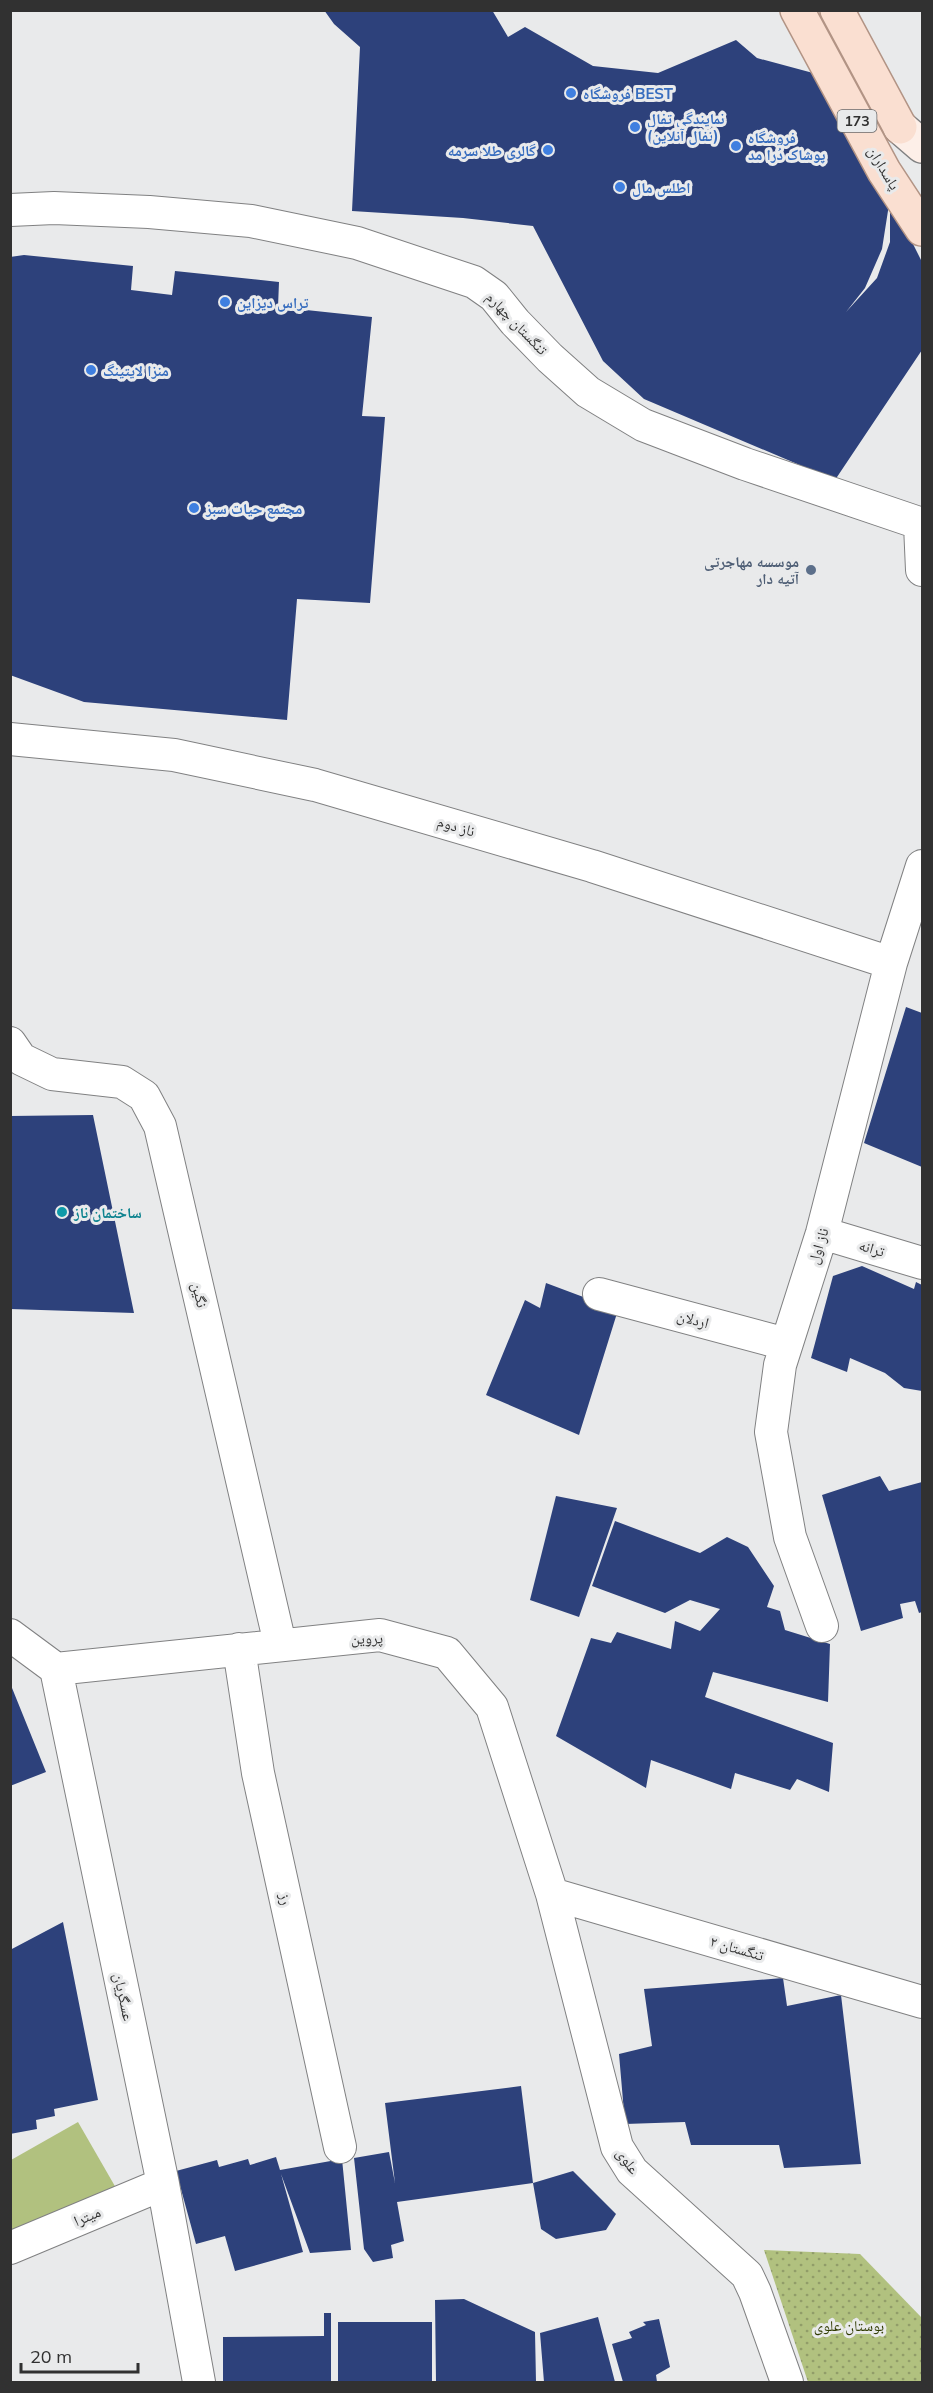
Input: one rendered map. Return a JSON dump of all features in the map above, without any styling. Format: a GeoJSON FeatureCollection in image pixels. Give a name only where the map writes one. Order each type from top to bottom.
{"type":"FeatureCollection","features":[{"type":"Feature","properties":{"kind":"main road","name":"پاسداران"},"geometry":{"type":"LineString","coordinates":[[797,10],[884,171],[922,229]]}},
{"type":"Feature","properties":{"kind":"main road","name":"173"},"geometry":{"type":"LineString","coordinates":[[837,10],[911,136]]}},
{"type":"Feature","properties":{"kind":"street","name":"تنگستان چهارم"},"geometry":{"type":"LineString","coordinates":[[10,210],[54,208],[149,212],[251,221],[357,243],[474,282],[494,296],[515,322],[550,358],[588,392],[643,425],[921,525]]}},
{"type":"Feature","properties":{"kind":"street"},"geometry":{"type":"LineString","coordinates":[[921,525],[922,570]]}},
{"type":"Feature","properties":{"kind":"street","name":"ناز دوم"},"geometry":{"type":"LineString","coordinates":[[10,739],[174,755],[315,785],[592,866],[891,963]]}},
{"type":"Feature","properties":{"kind":"street","name":"ناز اول"},"geometry":{"type":"LineString","coordinates":[[822,1626],[790,1537],[771,1432],[780,1365],[822,1233],[891,963],[922,866]]}},
{"type":"Feature","properties":{"kind":"street","name":"نگین"},"geometry":{"type":"LineString","coordinates":[[10,1043],[21,1059],[52,1074],[122,1082],[144,1096],[160,1126],[280,1644]]}},
{"type":"Feature","properties":{"kind":"street","name":"ترانه"},"geometry":{"type":"LineString","coordinates":[[822,1233],[922,1263]]}},
{"type":"Feature","properties":{"kind":"street","name":"اردلان"},"geometry":{"type":"LineString","coordinates":[[599,1294],[786,1344]]}},
{"type":"Feature","properties":{"kind":"street"},"geometry":{"type":"LineString","coordinates":[[10,1635],[56,1669]]}},
{"type":"Feature","properties":{"kind":"street","name":"پروین"},"geometry":{"type":"LineString","coordinates":[[56,1669],[380,1635],[447,1653],[492,1707],[552,1894]]}},
{"type":"Feature","properties":{"kind":"street","name":"رز"},"geometry":{"type":"LineString","coordinates":[[239,1649],[258,1773],[340,2147]]}},
{"type":"Feature","properties":{"kind":"street","name":"عسگریان"},"geometry":{"type":"LineString","coordinates":[[56,1669],[163,2184],[199,2382]]}},
{"type":"Feature","properties":{"kind":"street","name":"تنگستان ۲"},"geometry":{"type":"LineString","coordinates":[[552,1894],[922,2002]]}},
{"type":"Feature","properties":{"kind":"street","name":"علوی"},"geometry":{"type":"LineString","coordinates":[[552,1894],[617,2147],[632,2171],[747,2275],[787,2382]]}},
{"type":"Feature","properties":{"kind":"street","name":"میترا"},"geometry":{"type":"LineString","coordinates":[[10,2248],[163,2184]]}},
{"type":"Feature","properties":{"kind":"green space"},"geometry":{"type":"Polygon","coordinates":[[[78,2122],[116,2188],[11,2230],[11,2160],[78,2122]]]}},
{"type":"Feature","properties":{"kind":"green space","name":"بوستان علوی"},"geometry":{"type":"Polygon","coordinates":[[[764,2250],[860,2254],[922,2318],[922,2382],[808,2382],[764,2250]]]}},
{"type":"Feature","properties":{"kind":"building","name":"اطلس مال"},"geometry":{"type":"Polygon","coordinates":[[[324,10],[492,10],[508,37],[525,27],[593,66],[658,73],[736,40],[757,58],[813,73],[890,198],[922,262],[922,350],[835,480],[644,399],[603,361],[533,226],[463,218],[352,211],[360,47],[334,24],[324,10]],[[890,198],[882,249],[865,288],[846,312],[877,278],[890,242],[890,198]]]}},
{"type":"Feature","properties":{"kind":"building","name":"مجتمع حیات سبز"},"geometry":{"type":"Polygon","coordinates":[[[24,255],[133,266],[131,290],[172,295],[175,271],[279,282],[278,307],[372,317],[362,416],[385,417],[370,603],[297,599],[287,720],[84,702],[10,675],[10,257],[24,255]]]}},
{"type":"Feature","properties":{"kind":"building"},"geometry":{"type":"Polygon","coordinates":[[[906,1007],[922,1013],[922,1167],[864,1143],[906,1007]]]}},
{"type":"Feature","properties":{"kind":"building","name":"ساختمان ناز"},"geometry":{"type":"Polygon","coordinates":[[[93,1115],[134,1313],[10,1309],[10,1116],[93,1115]]]}},
{"type":"Feature","properties":{"kind":"building"},"geometry":{"type":"Polygon","coordinates":[[[862,1266],[914,1289],[916,1282],[922,1285],[922,1391],[904,1388],[885,1373],[850,1358],[847,1372],[811,1358],[833,1276],[862,1266]]]}},
{"type":"Feature","properties":{"kind":"building"},"geometry":{"type":"Polygon","coordinates":[[[546,1283],[618,1310],[579,1435],[486,1395],[525,1300],[540,1308],[546,1283]]]}},
{"type":"Feature","properties":{"kind":"building"},"geometry":{"type":"Polygon","coordinates":[[[880,1476],[889,1491],[922,1482],[922,1612],[919,1613],[915,1601],[900,1604],[903,1618],[861,1631],[822,1495],[880,1476]]]}},
{"type":"Feature","properties":{"kind":"building"},"geometry":{"type":"Polygon","coordinates":[[[556,1496],[617,1508],[579,1617],[530,1600],[556,1496]]]}},
{"type":"Feature","properties":{"kind":"building"},"geometry":{"type":"Polygon","coordinates":[[[615,1521],[700,1553],[727,1537],[748,1547],[774,1586],[767,1607],[780,1611],[785,1630],[830,1644],[828,1702],[713,1672],[705,1697],[833,1743],[829,1792],[797,1779],[790,1790],[735,1773],[731,1789],[651,1760],[646,1788],[556,1736],[591,1638],[611,1643],[617,1632],[671,1649],[675,1621],[700,1631],[720,1609],[690,1600],[665,1613],[592,1586],[615,1521]]]}},
{"type":"Feature","properties":{"kind":"building"},"geometry":{"type":"Polygon","coordinates":[[[10,1683],[46,1772],[10,1786],[10,1683]]]}},
{"type":"Feature","properties":{"kind":"building"},"geometry":{"type":"Polygon","coordinates":[[[63,1922],[98,2100],[54,2109],[55,2116],[36,2120],[37,2129],[10,2134],[10,1950],[63,1922]]]}},
{"type":"Feature","properties":{"kind":"building"},"geometry":{"type":"Polygon","coordinates":[[[783,1978],[787,2006],[841,1995],[861,2164],[784,2168],[779,2145],[691,2145],[685,2122],[625,2124],[619,2054],[652,2046],[644,1989],[783,1978]]]}},
{"type":"Feature","properties":{"kind":"building"},"geometry":{"type":"Polygon","coordinates":[[[521,2086],[533,2183],[397,2202],[404,2241],[391,2245],[393,2258],[373,2262],[364,2249],[354,2158],[389,2152],[395,2183],[385,2103],[521,2086]]]}},
{"type":"Feature","properties":{"kind":"building"},"geometry":{"type":"Polygon","coordinates":[[[276,2157],[280,2170],[342,2159],[351,2250],[310,2253],[281,2174],[303,2252],[235,2271],[225,2236],[196,2244],[176,2171],[217,2160],[219,2167],[248,2159],[250,2165],[276,2157]]]}},
{"type":"Feature","properties":{"kind":"building"},"geometry":{"type":"Polygon","coordinates":[[[573,2171],[616,2214],[606,2230],[556,2239],[541,2229],[533,2183],[573,2171]]]}},
{"type":"Feature","properties":{"kind":"building"},"geometry":{"type":"Polygon","coordinates":[[[464,2299],[535,2332],[536,2382],[436,2382],[435,2300],[464,2299]]]}},
{"type":"Feature","properties":{"kind":"building"},"geometry":{"type":"Polygon","coordinates":[[[324,2313],[331,2313],[331,2382],[223,2382],[223,2337],[324,2336],[324,2313]]]}},
{"type":"Feature","properties":{"kind":"building"},"geometry":{"type":"Polygon","coordinates":[[[598,2317],[615,2382],[544,2382],[540,2333],[598,2317]]]}},
{"type":"Feature","properties":{"kind":"building"},"geometry":{"type":"Polygon","coordinates":[[[659,2319],[670,2367],[656,2375],[657,2382],[623,2382],[612,2344],[632,2338],[629,2332],[646,2325],[643,2322],[659,2319]]]}},
{"type":"Feature","properties":{"kind":"building"},"geometry":{"type":"Polygon","coordinates":[[[338,2322],[432,2322],[432,2382],[338,2382],[338,2322]]]}},
{"type":"Feature","properties":{"kind":"place","name":"فروشگاه BEST"},"geometry":{"type":"Point","coordinates":[571,93]}},
{"type":"Feature","properties":{"kind":"place","name":"نمایندگی تفال (تفال آنلاین)"},"geometry":{"type":"Point","coordinates":[635,127]}},
{"type":"Feature","properties":{"kind":"place","name":"فروشگاه پوشاک دُرا مد"},"geometry":{"type":"Point","coordinates":[736,146]}},
{"type":"Feature","properties":{"kind":"place","name":"گالری طلا سرمه"},"geometry":{"type":"Point","coordinates":[548,150]}},
{"type":"Feature","properties":{"kind":"place","name":"اطلس مال"},"geometry":{"type":"Point","coordinates":[620,187]}},
{"type":"Feature","properties":{"kind":"place","name":"تراس دیزاین"},"geometry":{"type":"Point","coordinates":[225,302]}},
{"type":"Feature","properties":{"kind":"place","name":"منزا لایتینگ"},"geometry":{"type":"Point","coordinates":[91,370]}},
{"type":"Feature","properties":{"kind":"place","name":"مجتمع حیات سبز"},"geometry":{"type":"Point","coordinates":[194,508]}},
{"type":"Feature","properties":{"kind":"place","name":"موسسه مهاجرتی آتیه دار"},"geometry":{"type":"Point","coordinates":[811,570]}},
{"type":"Feature","properties":{"kind":"place","name":"ساختمان ناز"},"geometry":{"type":"Point","coordinates":[62,1212]}}]}
